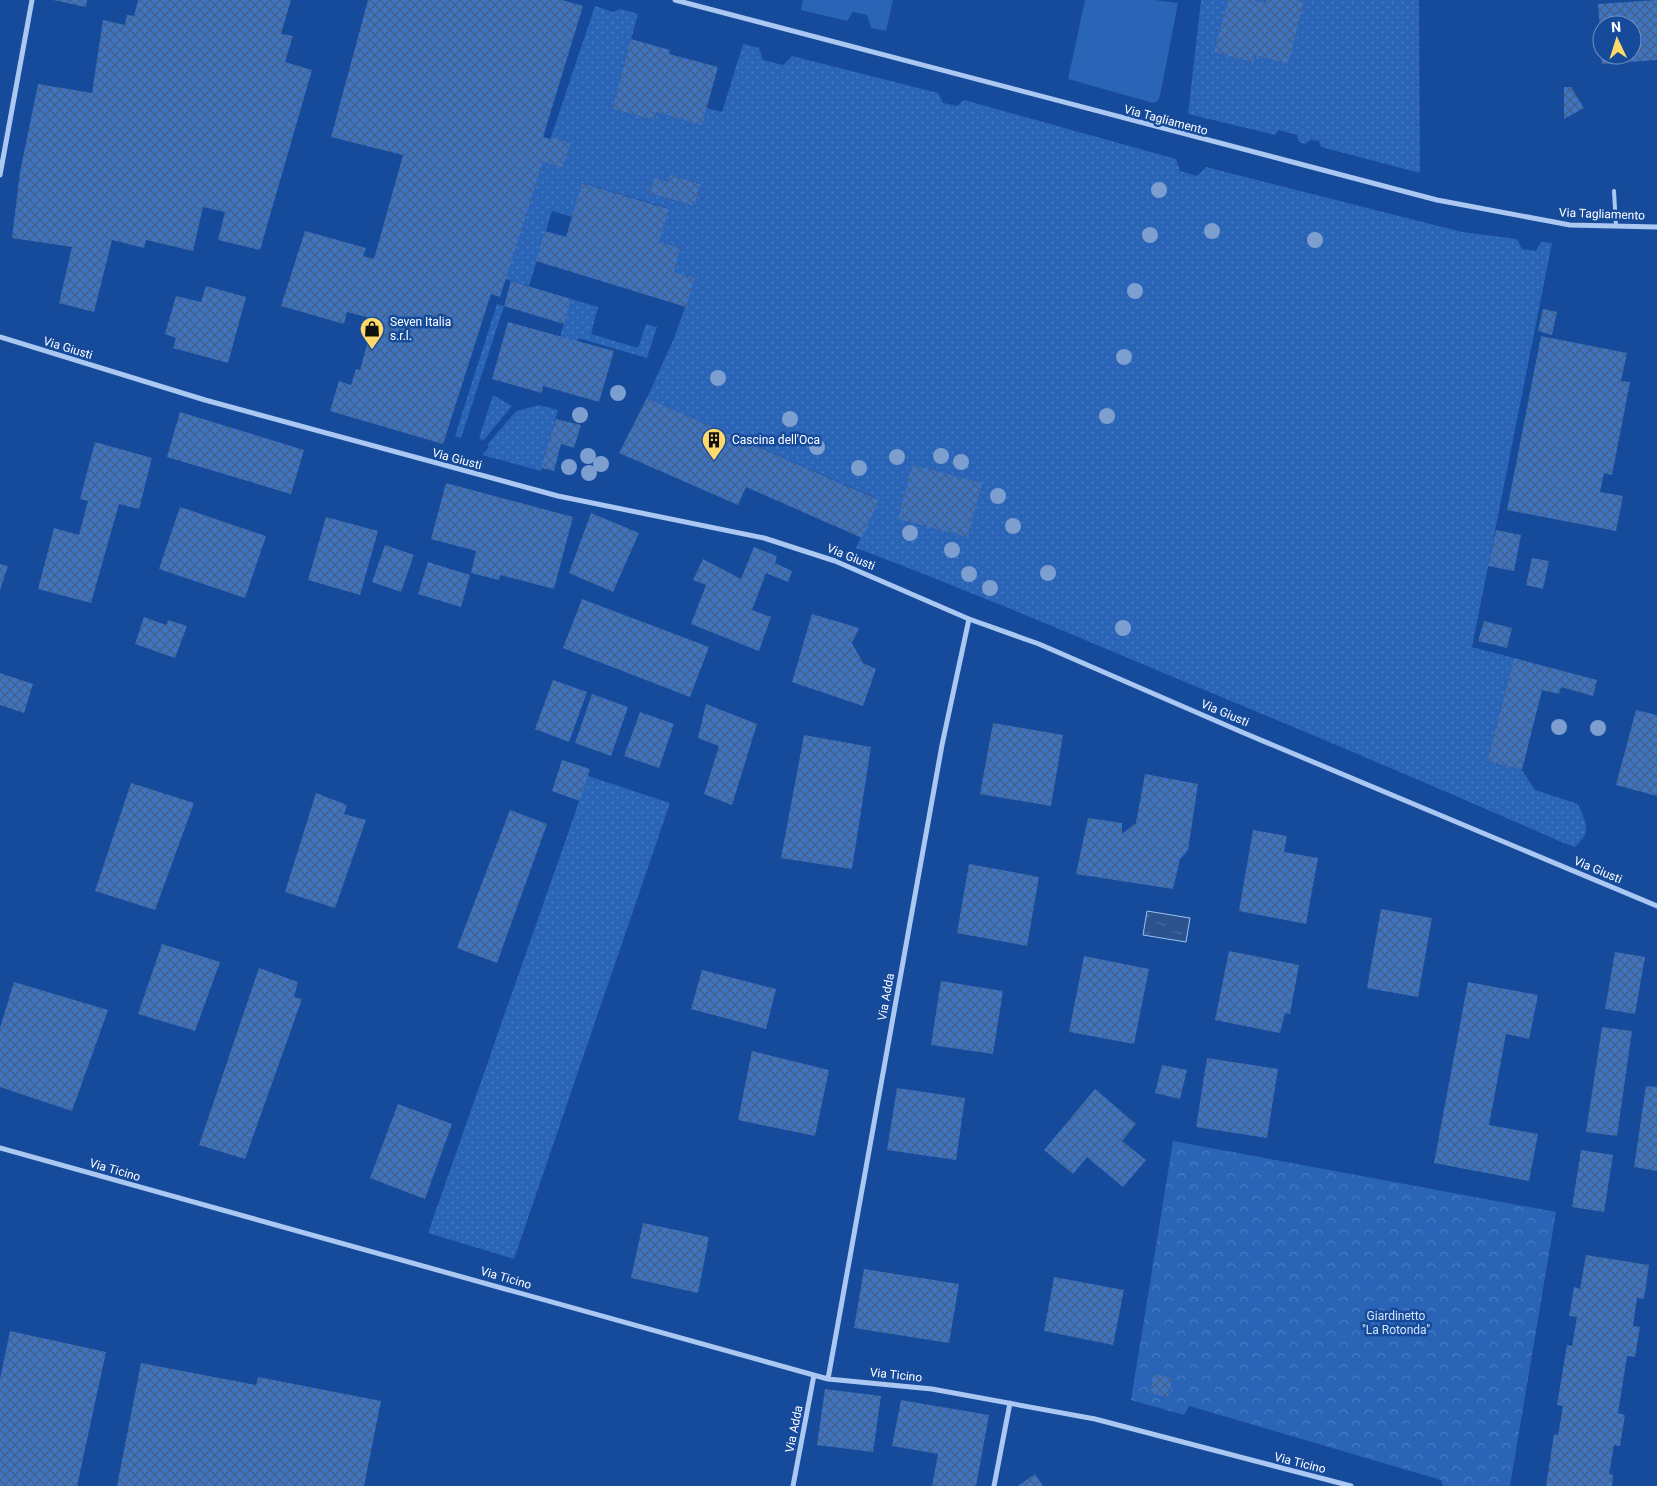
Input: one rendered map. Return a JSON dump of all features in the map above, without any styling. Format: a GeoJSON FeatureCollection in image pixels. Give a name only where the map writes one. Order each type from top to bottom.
{"type":"FeatureCollection","features":[{"type":"Feature","properties":{"kind":"street"},"geometry":{"type":"LineString","coordinates":[[0,175],[32,0]]}},
{"type":"Feature","properties":{"kind":"street","name":"Via Tagliamento"},"geometry":{"type":"LineString","coordinates":[[675,0],[1436,200],[1570,225],[1657,227]]}},
{"type":"Feature","properties":{"kind":"street","name":"Via Giusti"},"geometry":{"type":"LineString","coordinates":[[0,337],[233,408],[558,496],[764,538],[835,561],[969,619],[1046,647],[1244,733],[1657,906]]}},
{"type":"Feature","properties":{"kind":"street","name":"Via Adda"},"geometry":{"type":"LineString","coordinates":[[828,1379],[942,745],[969,619]]}},
{"type":"Feature","properties":{"kind":"street","name":"Via Ticino"},"geometry":{"type":"LineString","coordinates":[[0,1148],[828,1379],[932,1389],[1095,1419],[1351,1486]]}},
{"type":"Feature","properties":{"kind":"street","name":"Via Adda"},"geometry":{"type":"LineString","coordinates":[[793,1486],[814,1375]]}},
{"type":"Feature","properties":{"kind":"street"},"geometry":{"type":"LineString","coordinates":[[994,1486],[1010,1403]]}},
{"type":"Feature","properties":{"kind":"lane"},"geometry":{"type":"LineString","coordinates":[[1614,191],[1616,226]]}},
{"type":"Feature","properties":{"kind":"green space"},"geometry":{"type":"Polygon","coordinates":[[[803,0],[893,0],[886,31],[871,28],[867,15],[853,12],[847,21],[801,10],[803,0]]]}},
{"type":"Feature","properties":{"kind":"green space"},"geometry":{"type":"Polygon","coordinates":[[[1085,0],[1154,0],[1178,3],[1160,96],[1157,102],[1153,103],[1068,79],[1085,0]]]}},
{"type":"Feature","properties":{"kind":"green space"},"geometry":{"type":"Polygon","coordinates":[[[1201,0],[1419,0],[1420,173],[1321,147],[1319,141],[1311,140],[1305,144],[1299,142],[1297,135],[1279,130],[1275,135],[1188,114],[1201,0]]]}},
{"type":"Feature","properties":{"kind":"green space"},"geometry":{"type":"Polygon","coordinates":[[[595,6],[613,12],[620,9],[638,14],[612,109],[654,120],[656,112],[702,124],[707,108],[722,112],[743,44],[759,48],[763,60],[783,65],[792,56],[938,93],[943,103],[957,106],[964,100],[1176,159],[1180,171],[1197,176],[1206,167],[1462,232],[1517,239],[1522,249],[1536,251],[1541,242],[1552,243],[1472,647],[1514,658],[1487,761],[1522,770],[1535,790],[1578,804],[1586,827],[1581,841],[1575,847],[1566,844],[1372,760],[1058,629],[856,548],[878,499],[647,398],[675,336],[695,278],[674,272],[681,248],[659,242],[668,208],[583,183],[572,217],[552,211],[529,286],[505,279],[543,162],[563,168],[571,143],[551,137],[595,6]],[[670,176],[668,182],[654,178],[649,193],[694,206],[701,184],[670,176]]]}},
{"type":"Feature","properties":{"kind":"green space"},"geometry":{"type":"Polygon","coordinates":[[[571,299],[598,307],[591,334],[638,348],[646,324],[657,327],[647,358],[578,338],[577,341],[560,337],[571,299]]]}},
{"type":"Feature","properties":{"kind":"green space"},"geometry":{"type":"Polygon","coordinates":[[[497,304],[504,306],[461,438],[455,436],[497,304]]]}},
{"type":"Feature","properties":{"kind":"green space"},"geometry":{"type":"Polygon","coordinates":[[[493,395],[512,406],[483,441],[479,438],[493,395]]]}},
{"type":"Feature","properties":{"kind":"green space"},"geometry":{"type":"Polygon","coordinates":[[[539,405],[558,410],[541,471],[482,455],[489,447],[487,445],[516,411],[539,405]]]}},
{"type":"Feature","properties":{"kind":"green space"},"geometry":{"type":"Polygon","coordinates":[[[588,776],[670,803],[514,1259],[428,1233],[588,776]]]}},
{"type":"Feature","properties":{"kind":"green space","name":"Giardinetto \"La Rotonda\""},"geometry":{"type":"Polygon","coordinates":[[[1173,1141],[1556,1212],[1510,1486],[1443,1486],[1441,1480],[1189,1406],[1184,1415],[1131,1400],[1173,1141]]]}},
{"type":"Feature","properties":{"kind":"water"},"geometry":{"type":"Polygon","coordinates":[[[1147,911],[1190,918],[1186,942],[1143,935],[1147,911]]]}},
{"type":"Feature","properties":{"kind":"building"},"geometry":{"type":"Polygon","coordinates":[[[53,0],[87,0],[86,7],[53,0]]]}},
{"type":"Feature","properties":{"kind":"building"},"geometry":{"type":"Polygon","coordinates":[[[138,0],[291,0],[281,34],[293,36],[285,62],[312,70],[260,250],[218,240],[225,212],[203,207],[193,251],[146,240],[144,248],[112,240],[94,312],[59,303],[72,247],[12,238],[20,172],[38,84],[92,93],[103,20],[125,25],[127,15],[134,16],[138,0]]]}},
{"type":"Feature","properties":{"kind":"building"},"geometry":{"type":"Polygon","coordinates":[[[368,0],[562,0],[583,6],[543,137],[550,139],[551,137],[571,143],[563,168],[543,162],[500,297],[491,294],[443,444],[330,411],[339,381],[351,385],[356,369],[360,370],[374,319],[347,312],[344,324],[281,306],[305,231],[366,248],[363,256],[374,259],[403,155],[331,137],[368,0]]]}},
{"type":"Feature","properties":{"kind":"building"},"geometry":{"type":"Polygon","coordinates":[[[1228,0],[1253,0],[1266,3],[1267,0],[1295,0],[1304,2],[1288,64],[1255,55],[1253,62],[1214,52],[1228,0]]]}},
{"type":"Feature","properties":{"kind":"building"},"geometry":{"type":"Polygon","coordinates":[[[1657,0],[1657,60],[1642,61],[1642,15],[1599,15],[1598,4],[1657,0]]]}},
{"type":"Feature","properties":{"kind":"building"},"geometry":{"type":"Polygon","coordinates":[[[631,39],[670,50],[669,54],[718,67],[702,125],[656,112],[654,120],[612,109],[631,39]]]}},
{"type":"Feature","properties":{"kind":"building"},"geometry":{"type":"Polygon","coordinates":[[[1564,87],[1571,87],[1584,108],[1564,119],[1564,87]]]}},
{"type":"Feature","properties":{"kind":"building"},"geometry":{"type":"Polygon","coordinates":[[[670,175],[701,184],[694,206],[649,193],[654,178],[668,182],[670,175]]]}},
{"type":"Feature","properties":{"kind":"building"},"geometry":{"type":"Polygon","coordinates":[[[582,183],[669,209],[659,242],[681,248],[674,272],[695,278],[686,307],[536,261],[545,231],[566,237],[582,183]]]}},
{"type":"Feature","properties":{"kind":"building"},"geometry":{"type":"Polygon","coordinates":[[[511,281],[571,299],[564,324],[504,306],[511,281]]]}},
{"type":"Feature","properties":{"kind":"building"},"geometry":{"type":"Polygon","coordinates":[[[206,286],[246,297],[228,363],[173,348],[176,338],[165,334],[176,296],[201,302],[206,286]]]}},
{"type":"Feature","properties":{"kind":"building"},"geometry":{"type":"Polygon","coordinates":[[[1543,309],[1557,312],[1552,335],[1538,331],[1543,309]]]}},
{"type":"Feature","properties":{"kind":"building"},"geometry":{"type":"Polygon","coordinates":[[[508,322],[614,351],[599,402],[543,386],[542,393],[492,379],[508,322]]]}},
{"type":"Feature","properties":{"kind":"building"},"geometry":{"type":"Polygon","coordinates":[[[1541,336],[1627,353],[1621,381],[1630,382],[1612,475],[1604,473],[1600,492],[1623,496],[1616,531],[1507,510],[1541,336]]]}},
{"type":"Feature","properties":{"kind":"building","name":"Cascina dell'Oca"},"geometry":{"type":"Polygon","coordinates":[[[647,398],[879,500],[862,538],[746,487],[738,505],[619,453],[647,398]]]}},
{"type":"Feature","properties":{"kind":"building"},"geometry":{"type":"Polygon","coordinates":[[[180,412],[304,450],[291,494],[167,457],[180,412]]]}},
{"type":"Feature","properties":{"kind":"building"},"geometry":{"type":"Polygon","coordinates":[[[556,419],[581,425],[574,448],[561,444],[554,471],[541,468],[556,419]]]}},
{"type":"Feature","properties":{"kind":"building"},"geometry":{"type":"Polygon","coordinates":[[[95,442],[152,458],[139,509],[119,504],[91,603],[38,589],[54,528],[79,535],[88,501],[80,499],[95,442]]]}},
{"type":"Feature","properties":{"kind":"building"},"geometry":{"type":"Polygon","coordinates":[[[912,465],[982,483],[968,537],[898,519],[912,465]]]}},
{"type":"Feature","properties":{"kind":"building"},"geometry":{"type":"Polygon","coordinates":[[[446,483],[573,517],[554,589],[500,575],[499,580],[471,573],[476,551],[431,539],[446,483]]]}},
{"type":"Feature","properties":{"kind":"building"},"geometry":{"type":"Polygon","coordinates":[[[180,507],[266,536],[245,598],[159,569],[180,507]]]}},
{"type":"Feature","properties":{"kind":"building"},"geometry":{"type":"Polygon","coordinates":[[[591,513],[639,533],[613,592],[569,573],[591,513]]]}},
{"type":"Feature","properties":{"kind":"building"},"geometry":{"type":"Polygon","coordinates":[[[326,517],[378,531],[360,595],[308,580],[326,517]]]}},
{"type":"Feature","properties":{"kind":"building"},"geometry":{"type":"Polygon","coordinates":[[[1496,530],[1521,535],[1514,571],[1488,566],[1496,530]]]}},
{"type":"Feature","properties":{"kind":"building"},"geometry":{"type":"Polygon","coordinates":[[[385,545],[414,555],[401,592],[372,582],[385,545]]]}},
{"type":"Feature","properties":{"kind":"building"},"geometry":{"type":"Polygon","coordinates":[[[754,547],[777,556],[775,563],[792,571],[788,582],[766,573],[752,610],[771,617],[759,651],[691,624],[706,585],[693,580],[703,559],[741,579],[754,547]]]}},
{"type":"Feature","properties":{"kind":"building"},"geometry":{"type":"Polygon","coordinates":[[[1532,558],[1549,561],[1543,589],[1526,585],[1532,558]]]}},
{"type":"Feature","properties":{"kind":"building"},"geometry":{"type":"Polygon","coordinates":[[[428,562],[470,575],[461,607],[418,594],[428,562]]]}},
{"type":"Feature","properties":{"kind":"building"},"geometry":{"type":"Polygon","coordinates":[[[0,564],[8,566],[0,590],[0,564]]]}},
{"type":"Feature","properties":{"kind":"building"},"geometry":{"type":"Polygon","coordinates":[[[582,599],[709,647],[690,697],[563,648],[582,599]]]}},
{"type":"Feature","properties":{"kind":"building"},"geometry":{"type":"Polygon","coordinates":[[[812,614],[859,628],[852,643],[863,663],[876,669],[863,706],[792,682],[812,614]]]}},
{"type":"Feature","properties":{"kind":"building"},"geometry":{"type":"Polygon","coordinates":[[[144,617],[166,625],[168,620],[187,626],[175,658],[135,644],[144,617]]]}},
{"type":"Feature","properties":{"kind":"building"},"geometry":{"type":"Polygon","coordinates":[[[1484,621],[1512,628],[1507,648],[1478,641],[1484,621]]]}},
{"type":"Feature","properties":{"kind":"building"},"geometry":{"type":"Polygon","coordinates":[[[1514,658],[1597,680],[1593,696],[1561,687],[1559,694],[1542,690],[1522,770],[1487,761],[1514,658]]]}},
{"type":"Feature","properties":{"kind":"building"},"geometry":{"type":"Polygon","coordinates":[[[0,673],[33,684],[24,713],[0,705],[0,673]]]}},
{"type":"Feature","properties":{"kind":"building"},"geometry":{"type":"Polygon","coordinates":[[[553,680],[587,692],[569,742],[535,729],[553,680]]]}},
{"type":"Feature","properties":{"kind":"building"},"geometry":{"type":"Polygon","coordinates":[[[592,694],[628,707],[611,756],[575,743],[592,694]]]}},
{"type":"Feature","properties":{"kind":"building"},"geometry":{"type":"Polygon","coordinates":[[[706,704],[757,724],[732,805],[704,794],[719,746],[698,738],[706,704]]]}},
{"type":"Feature","properties":{"kind":"building"},"geometry":{"type":"Polygon","coordinates":[[[1636,710],[1657,715],[1657,796],[1616,785],[1636,710]]]}},
{"type":"Feature","properties":{"kind":"building"},"geometry":{"type":"Polygon","coordinates":[[[640,712],[674,724],[659,768],[624,756],[640,712]]]}},
{"type":"Feature","properties":{"kind":"building"},"geometry":{"type":"Polygon","coordinates":[[[993,723],[1063,735],[1051,806],[980,794],[993,723]]]}},
{"type":"Feature","properties":{"kind":"building"},"geometry":{"type":"Polygon","coordinates":[[[804,735],[871,747],[852,869],[781,858],[804,735]]]}},
{"type":"Feature","properties":{"kind":"building"},"geometry":{"type":"Polygon","coordinates":[[[562,760],[590,769],[580,801],[552,791],[562,760]]]}},
{"type":"Feature","properties":{"kind":"building"},"geometry":{"type":"Polygon","coordinates":[[[1145,774],[1198,784],[1188,850],[1180,859],[1173,889],[1076,874],[1088,818],[1122,823],[1122,834],[1136,823],[1145,774]]]}},
{"type":"Feature","properties":{"kind":"building"},"geometry":{"type":"Polygon","coordinates":[[[131,783],[194,803],[155,910],[95,891],[131,783]]]}},
{"type":"Feature","properties":{"kind":"building"},"geometry":{"type":"Polygon","coordinates":[[[316,793],[347,805],[344,814],[366,820],[335,908],[285,892],[316,793]]]}},
{"type":"Feature","properties":{"kind":"building"},"geometry":{"type":"Polygon","coordinates":[[[510,810],[547,824],[497,963],[457,948],[510,810]]]}},
{"type":"Feature","properties":{"kind":"building"},"geometry":{"type":"Polygon","coordinates":[[[1253,830],[1287,836],[1284,852],[1318,858],[1306,924],[1239,911],[1253,830]]]}},
{"type":"Feature","properties":{"kind":"building"},"geometry":{"type":"Polygon","coordinates":[[[969,864],[1039,877],[1027,946],[957,933],[969,864]]]}},
{"type":"Feature","properties":{"kind":"building"},"geometry":{"type":"Polygon","coordinates":[[[1381,909],[1432,918],[1418,997],[1367,988],[1381,909]]]}},
{"type":"Feature","properties":{"kind":"building"},"geometry":{"type":"Polygon","coordinates":[[[162,944],[220,962],[195,1031],[138,1014],[162,944]]]}},
{"type":"Feature","properties":{"kind":"building"},"geometry":{"type":"Polygon","coordinates":[[[1229,951],[1299,965],[1290,1014],[1285,1013],[1280,1033],[1215,1020],[1229,951]]]}},
{"type":"Feature","properties":{"kind":"building"},"geometry":{"type":"Polygon","coordinates":[[[1615,952],[1645,957],[1635,1014],[1605,1009],[1615,952]]]}},
{"type":"Feature","properties":{"kind":"building"},"geometry":{"type":"Polygon","coordinates":[[[1084,956],[1149,969],[1134,1044],[1069,1032],[1084,956]]]}},
{"type":"Feature","properties":{"kind":"building"},"geometry":{"type":"Polygon","coordinates":[[[259,968],[298,982],[294,997],[302,999],[245,1159],[199,1145],[259,968]]]}},
{"type":"Feature","properties":{"kind":"building"},"geometry":{"type":"Polygon","coordinates":[[[702,970],[776,989],[766,1029],[691,1009],[702,970]]]}},
{"type":"Feature","properties":{"kind":"building"},"geometry":{"type":"Polygon","coordinates":[[[941,981],[1003,991],[993,1054],[931,1045],[941,981]]]}},
{"type":"Feature","properties":{"kind":"building"},"geometry":{"type":"Polygon","coordinates":[[[14,982],[108,1010],[72,1111],[0,1087],[0,1028],[14,982]]]}},
{"type":"Feature","properties":{"kind":"building"},"geometry":{"type":"Polygon","coordinates":[[[1468,982],[1538,995],[1529,1039],[1506,1034],[1489,1125],[1538,1134],[1529,1181],[1434,1163],[1468,982]]]}},
{"type":"Feature","properties":{"kind":"building"},"geometry":{"type":"Polygon","coordinates":[[[1602,1027],[1632,1031],[1617,1136],[1586,1132],[1602,1027]]]}},
{"type":"Feature","properties":{"kind":"building"},"geometry":{"type":"Polygon","coordinates":[[[752,1051],[829,1070],[815,1136],[738,1120],[752,1051]]]}},
{"type":"Feature","properties":{"kind":"building"},"geometry":{"type":"Polygon","coordinates":[[[1207,1058],[1278,1069],[1267,1138],[1196,1127],[1207,1058]]]}},
{"type":"Feature","properties":{"kind":"building"},"geometry":{"type":"Polygon","coordinates":[[[1162,1065],[1187,1070],[1180,1099],[1155,1093],[1162,1065]]]}},
{"type":"Feature","properties":{"kind":"building"},"geometry":{"type":"Polygon","coordinates":[[[1646,1086],[1657,1087],[1657,1171],[1634,1167],[1646,1086]]]}},
{"type":"Feature","properties":{"kind":"building"},"geometry":{"type":"Polygon","coordinates":[[[897,1088],[965,1098],[956,1160],[887,1150],[897,1088]]]}},
{"type":"Feature","properties":{"kind":"building"},"geometry":{"type":"Polygon","coordinates":[[[1095,1089],[1136,1124],[1122,1141],[1146,1160],[1123,1187],[1087,1157],[1073,1174],[1044,1150],[1095,1089]]]}},
{"type":"Feature","properties":{"kind":"building"},"geometry":{"type":"Polygon","coordinates":[[[398,1104],[452,1124],[425,1199],[370,1178],[398,1104]]]}},
{"type":"Feature","properties":{"kind":"building"},"geometry":{"type":"Polygon","coordinates":[[[1581,1150],[1613,1155],[1604,1212],[1572,1207],[1581,1150]]]}},
{"type":"Feature","properties":{"kind":"building"},"geometry":{"type":"Polygon","coordinates":[[[643,1223],[709,1237],[698,1293],[631,1278],[643,1223]]]}},
{"type":"Feature","properties":{"kind":"building"},"geometry":{"type":"Polygon","coordinates":[[[1586,1255],[1649,1265],[1644,1299],[1637,1298],[1633,1326],[1640,1327],[1635,1357],[1627,1356],[1618,1413],[1625,1415],[1620,1446],[1614,1445],[1609,1474],[1613,1475],[1612,1486],[1546,1486],[1554,1434],[1558,1435],[1563,1406],[1557,1405],[1567,1345],[1572,1346],[1577,1317],[1569,1316],[1574,1287],[1580,1289],[1586,1255]]]}},
{"type":"Feature","properties":{"kind":"building"},"geometry":{"type":"Polygon","coordinates":[[[864,1269],[959,1284],[949,1343],[854,1328],[864,1269]]]}},
{"type":"Feature","properties":{"kind":"building"},"geometry":{"type":"Polygon","coordinates":[[[1054,1277],[1124,1290],[1113,1345],[1044,1331],[1054,1277]]]}},
{"type":"Feature","properties":{"kind":"building"},"geometry":{"type":"Polygon","coordinates":[[[10,1331],[106,1352],[77,1486],[0,1486],[0,1379],[10,1331]]]}},
{"type":"Feature","properties":{"kind":"building"},"geometry":{"type":"Polygon","coordinates":[[[141,1363],[256,1385],[258,1377],[381,1401],[364,1486],[117,1486],[141,1363]]]}},
{"type":"Feature","properties":{"kind":"building"},"geometry":{"type":"Polygon","coordinates":[[[1154,1374],[1172,1378],[1168,1397],[1150,1393],[1154,1374]]]}},
{"type":"Feature","properties":{"kind":"building"},"geometry":{"type":"Polygon","coordinates":[[[825,1389],[881,1396],[873,1452],[817,1445],[825,1389]]]}},
{"type":"Feature","properties":{"kind":"building"},"geometry":{"type":"Polygon","coordinates":[[[901,1400],[989,1415],[976,1486],[932,1486],[938,1454],[892,1446],[901,1400]]]}},
{"type":"Feature","properties":{"kind":"building"},"geometry":{"type":"Polygon","coordinates":[[[1035,1474],[1043,1486],[1018,1486],[1035,1474]]]}},
{"type":"Feature","properties":{"kind":"place","name":"Seven Italia s.r.l."},"geometry":{"type":"Point","coordinates":[372,350]}},
{"type":"Feature","properties":{"kind":"place","name":"Cascina dell'Oca"},"geometry":{"type":"Point","coordinates":[714,461]}}]}
